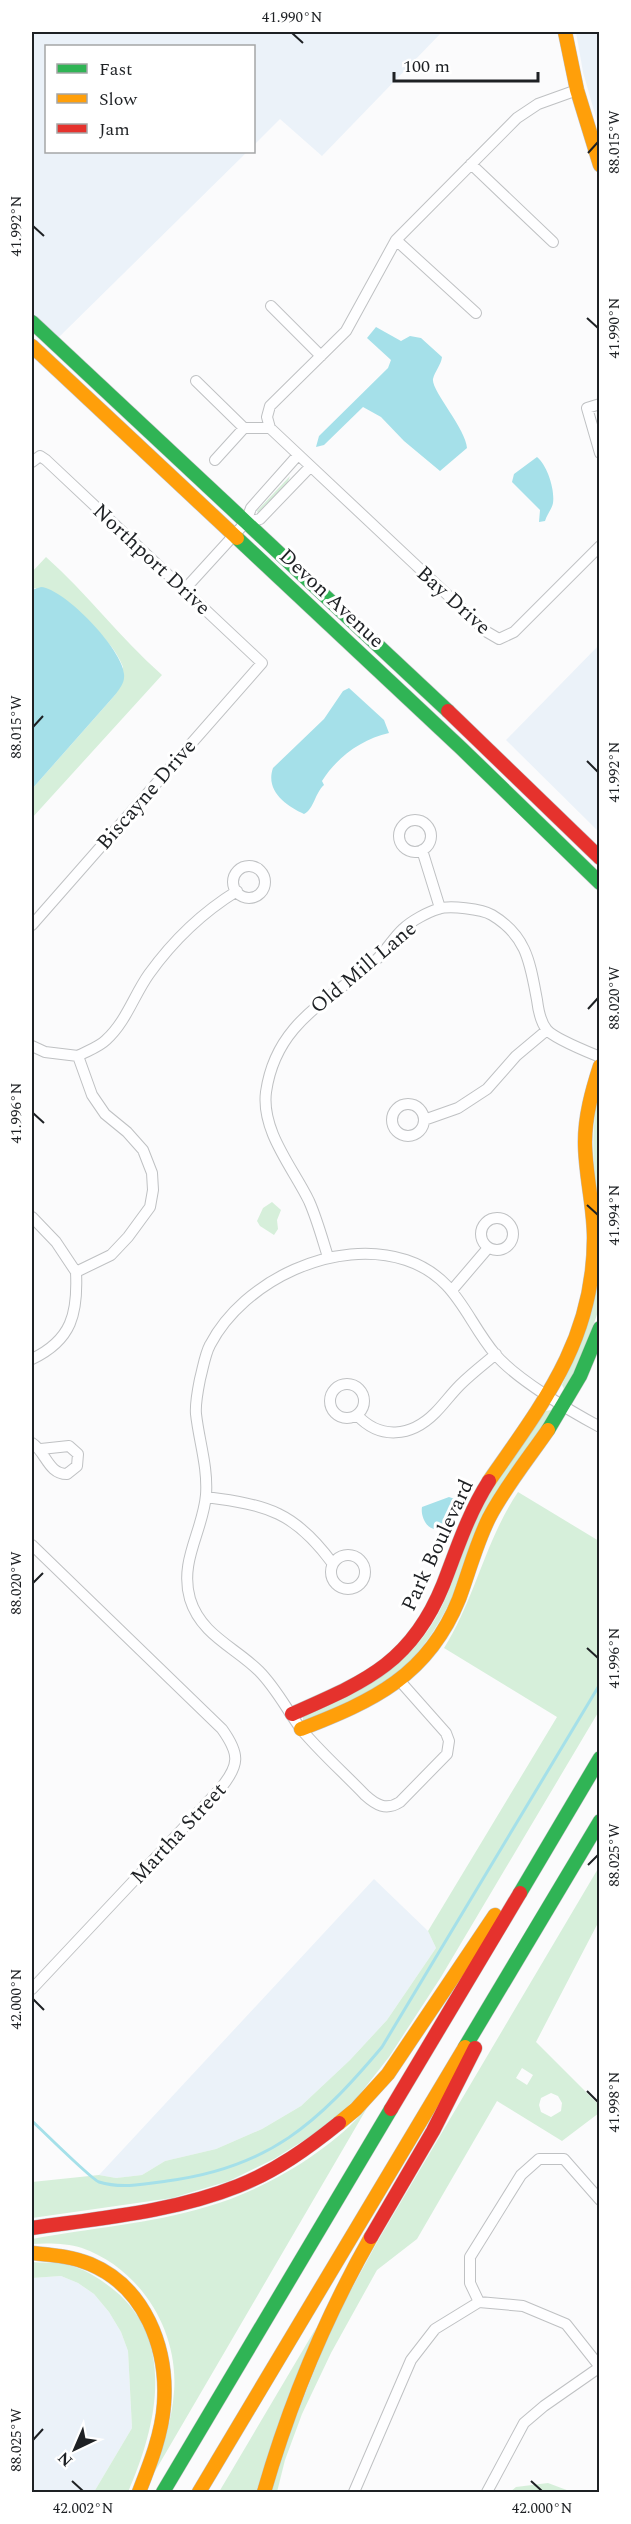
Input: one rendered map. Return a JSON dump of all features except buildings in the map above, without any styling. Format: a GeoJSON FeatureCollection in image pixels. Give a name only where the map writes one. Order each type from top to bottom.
{"type":"FeatureCollection","features":[{"type":"Feature","properties":{"kind":"main road"},"geometry":{"type":"LineString","coordinates":[[565,32],[577,90],[600,165]]}},
{"type":"Feature","properties":{"kind":"main road","name":"Devon Avenue"},"geometry":{"type":"LineString","coordinates":[[32,322],[449,712],[600,858]]}},
{"type":"Feature","properties":{"kind":"main road","name":"Devon Avenue"},"geometry":{"type":"LineString","coordinates":[[32,346],[462,749],[600,883]]}},
{"type":"Feature","properties":{"kind":"main road","name":"Park Boulevard"},"geometry":{"type":"LineString","coordinates":[[292,1714],[370,1678],[404,1651],[439,1599],[472,1510],[548,1395],[565,1365],[578,1334],[591,1284],[594,1226],[586,1155],[586,1131],[588,1107],[600,1066]]}},
{"type":"Feature","properties":{"kind":"main road","name":"Park Boulevard"},"geometry":{"type":"LineString","coordinates":[[301,1729],[361,1705],[399,1680],[422,1659],[450,1618],[476,1548],[496,1506],[565,1406],[580,1378],[600,1328]]}},
{"type":"Feature","properties":{"kind":"main road"},"geometry":{"type":"LineString","coordinates":[[163,2493],[600,1758]]}},
{"type":"Feature","properties":{"kind":"main road"},"geometry":{"type":"LineString","coordinates":[[32,2228],[170,2207],[239,2186],[302,2153],[356,2109],[388,2074],[472,1946],[564,1818]]}},
{"type":"Feature","properties":{"kind":"main road"},"geometry":{"type":"LineString","coordinates":[[199,2493],[600,1821]]}},
{"type":"Feature","properties":{"kind":"main road"},"geometry":{"type":"LineString","coordinates":[[264,2493],[281,2433],[313,2349],[355,2265],[449,2104],[501,1989]]}},
{"type":"Feature","properties":{"kind":"main road"},"geometry":{"type":"LineString","coordinates":[[32,2253],[74,2257],[112,2276],[128,2289],[144,2308],[156,2332],[162,2359],[164,2406],[156,2443],[139,2493]]}},
{"type":"Feature","properties":{"kind":"street"},"geometry":{"type":"LineString","coordinates":[[196,381],[244,428],[270,428],[267,417],[270,406],[346,331],[396,240],[517,118],[538,104],[577,90]]}},
{"type":"Feature","properties":{"kind":"street"},"geometry":{"type":"LineString","coordinates":[[471,164],[553,242]]}},
{"type":"Feature","properties":{"kind":"street"},"geometry":{"type":"LineString","coordinates":[[396,240],[477,313]]}},
{"type":"Feature","properties":{"kind":"street"},"geometry":{"type":"LineString","coordinates":[[271,306],[321,356]]}},
{"type":"Feature","properties":{"kind":"street"},"geometry":{"type":"LineString","coordinates":[[600,404],[587,408],[600,453]]}},
{"type":"Feature","properties":{"kind":"street"},"geometry":{"type":"LineString","coordinates":[[215,459],[244,428]]}},
{"type":"Feature","properties":{"kind":"street","name":"Bay Drive"},"geometry":{"type":"LineString","coordinates":[[270,428],[486,632],[499,639],[514,632],[600,546]]}},
{"type":"Feature","properties":{"kind":"street"},"geometry":{"type":"LineString","coordinates":[[184,590],[246,522],[251,508],[298,455]]}},
{"type":"Feature","properties":{"kind":"street","name":"Northport Drive"},"geometry":{"type":"LineString","coordinates":[[36,459],[46,460],[262,663]]}},
{"type":"Feature","properties":{"kind":"street"},"geometry":{"type":"LineString","coordinates":[[246,522],[260,519],[310,466]]}},
{"type":"Feature","properties":{"kind":"street","name":"Biscayne Drive"},"geometry":{"type":"LineString","coordinates":[[32,925],[262,663]]}},
{"type":"Feature","properties":{"kind":"street"},"geometry":{"type":"LineString","coordinates":[[422,850],[440,908],[460,908],[490,914],[514,933],[530,960],[538,1009],[547,1030],[573,1046],[600,1057]]}},
{"type":"Feature","properties":{"kind":"street"},"geometry":{"type":"LineString","coordinates":[[32,1046],[45,1052],[78,1056],[105,1041],[123,1020],[149,975],[166,954],[196,922],[237,891]]}},
{"type":"Feature","properties":{"kind":"street","name":"Old Mill Lane"},"geometry":{"type":"LineString","coordinates":[[328,1257],[309,1202],[276,1140],[269,1120],[266,1094],[275,1060],[291,1031],[316,1005],[349,983],[379,958],[403,928],[440,908]]}},
{"type":"Feature","properties":{"kind":"street"},"geometry":{"type":"LineString","coordinates":[[424,1120],[458,1108],[480,1094],[516,1056],[547,1030]]}},
{"type":"Feature","properties":{"kind":"street"},"geometry":{"type":"LineString","coordinates":[[76,1272],[111,1255],[128,1238],[150,1208],[153,1190],[152,1173],[143,1150],[127,1132],[105,1114],[92,1095],[78,1056]]}},
{"type":"Feature","properties":{"kind":"street"},"geometry":{"type":"LineString","coordinates":[[32,1217],[57,1242],[76,1272],[78,1298],[73,1320],[60,1339],[45,1353],[32,1359]]}},
{"type":"Feature","properties":{"kind":"street"},"geometry":{"type":"LineString","coordinates":[[453,1290],[488,1248]]}},
{"type":"Feature","properties":{"kind":"street"},"geometry":{"type":"LineString","coordinates":[[399,1680],[446,1733],[449,1741],[447,1754],[393,1807],[374,1803],[365,1795],[301,1729],[261,1672],[208,1631],[190,1598],[187,1563],[206,1497],[205,1458],[196,1412],[200,1379],[210,1346],[225,1323],[245,1301],[281,1276],[328,1257],[355,1253],[386,1255],[408,1261],[430,1272],[453,1290],[496,1354],[522,1378],[600,1427]]}},
{"type":"Feature","properties":{"kind":"street"},"geometry":{"type":"LineString","coordinates":[[357,1415],[375,1430],[392,1433],[409,1430],[422,1424],[434,1414],[459,1385],[496,1354]]}},
{"type":"Feature","properties":{"kind":"street"},"geometry":{"type":"LineString","coordinates":[[206,1497],[244,1502],[284,1516],[318,1544],[333,1564]]}},
{"type":"Feature","properties":{"kind":"street","name":"Martha Street"},"geometry":{"type":"LineString","coordinates":[[32,1545],[222,1729],[236,1753],[232,1771],[220,1789],[32,1989]]}},
{"type":"Feature","properties":{"kind":"street"},"geometry":{"type":"LineString","coordinates":[[479,2302],[470,2283],[470,2257],[521,2175],[539,2159],[564,2159],[600,2200]]}},
{"type":"Feature","properties":{"kind":"street"},"geometry":{"type":"LineString","coordinates":[[354,2493],[411,2360],[435,2329],[479,2302],[523,2306],[566,2324],[600,2367],[544,2406],[524,2424],[487,2493]]}},
{"type":"Feature","properties":{"kind":"shaded area"},"geometry":{"type":"Polygon","coordinates":[[[32,32],[442,32],[322,156],[280,119],[255,144],[255,45],[45,45],[45,153],[246,153],[58,338],[32,313],[32,32]]]}},
{"type":"Feature","properties":{"kind":"shaded area"},"geometry":{"type":"Polygon","coordinates":[[[576,32],[599,32],[599,128],[583,72],[576,32]]]}},
{"type":"Feature","properties":{"kind":"shaded area"},"geometry":{"type":"Polygon","coordinates":[[[599,645],[599,832],[506,740],[599,645]]]}},
{"type":"Feature","properties":{"kind":"shaded area"},"geometry":{"type":"Polygon","coordinates":[[[374,1879],[428,1931],[436,1948],[387,2020],[350,2060],[301,2106],[262,2129],[216,2149],[165,2161],[142,2175],[116,2178],[99,2175],[374,1879]]]}},
{"type":"Feature","properties":{"kind":"shaded area"},"geometry":{"type":"Polygon","coordinates":[[[61,2276],[78,2283],[94,2294],[109,2312],[121,2332],[128,2351],[132,2428],[94,2492],[32,2492],[32,2278],[61,2276]]]}},
{"type":"Feature","properties":{"kind":"green space"},"geometry":{"type":"Polygon","coordinates":[[[290,476],[287,484],[258,513],[257,511],[290,476]]]}},
{"type":"Feature","properties":{"kind":"green space"},"geometry":{"type":"Polygon","coordinates":[[[46,557],[162,675],[32,818],[32,789],[115,695],[123,667],[108,642],[86,622],[35,588],[32,590],[32,572],[46,557]]]}},
{"type":"Feature","properties":{"kind":"green space"},"geometry":{"type":"Polygon","coordinates":[[[599,1087],[599,1216],[593,1152],[599,1087]]]}},
{"type":"Feature","properties":{"kind":"green space"},"geometry":{"type":"Polygon","coordinates":[[[272,1202],[281,1210],[277,1220],[278,1229],[274,1235],[260,1226],[257,1221],[263,1208],[272,1202]]]}},
{"type":"Feature","properties":{"kind":"green space"},"geometry":{"type":"Polygon","coordinates":[[[599,1251],[599,1309],[579,1365],[564,1389],[562,1385],[571,1365],[599,1251]]]}},
{"type":"Feature","properties":{"kind":"green space"},"geometry":{"type":"Polygon","coordinates":[[[551,1410],[552,1412],[460,1579],[439,1622],[427,1640],[398,1673],[380,1686],[338,1708],[303,1720],[303,1716],[346,1696],[385,1674],[417,1644],[431,1626],[443,1604],[470,1529],[490,1490],[546,1411],[551,1410]]]}},
{"type":"Feature","properties":{"kind":"green space"},"geometry":{"type":"Polygon","coordinates":[[[518,1492],[599,1541],[599,1711],[441,1977],[389,2057],[356,2099],[319,2131],[274,2159],[229,2181],[172,2198],[32,2218],[32,2182],[99,2175],[116,2178],[142,2175],[165,2161],[216,2149],[262,2129],[301,2106],[350,2060],[387,2020],[436,1948],[428,1931],[557,1717],[444,1648],[464,1610],[497,1530],[518,1492]]]}},
{"type":"Feature","properties":{"kind":"green space"},"geometry":{"type":"Polygon","coordinates":[[[599,1867],[599,1921],[536,2042],[599,2105],[599,2113],[562,2141],[497,2101],[417,2239],[377,2270],[331,2353],[302,2414],[285,2460],[277,2492],[271,2492],[282,2452],[334,2321],[379,2239],[599,1867]],[[522,2068],[516,2078],[527,2085],[533,2075],[522,2068]],[[551,2093],[541,2098],[539,2105],[541,2112],[551,2117],[561,2111],[562,2103],[558,2096],[551,2093]]]}},
{"type":"Feature","properties":{"kind":"green space"},"geometry":{"type":"Polygon","coordinates":[[[367,2108],[154,2473],[169,2423],[174,2392],[174,2369],[163,2325],[152,2305],[138,2287],[122,2271],[103,2258],[70,2245],[32,2244],[32,2239],[163,2218],[228,2200],[294,2168],[334,2140],[367,2108]]]}},
{"type":"Feature","properties":{"kind":"green space"},"geometry":{"type":"Polygon","coordinates":[[[32,2262],[72,2266],[101,2280],[120,2295],[138,2316],[149,2339],[154,2364],[155,2390],[152,2416],[146,2443],[128,2492],[94,2492],[132,2428],[128,2351],[121,2332],[109,2312],[94,2294],[78,2283],[61,2276],[32,2278],[32,2262]]]}},
{"type":"Feature","properties":{"kind":"green space"},"geometry":{"type":"Polygon","coordinates":[[[316,2328],[256,2492],[219,2492],[316,2328]]]}},
{"type":"Feature","properties":{"kind":"green space"},"geometry":{"type":"Polygon","coordinates":[[[548,2483],[572,2492],[510,2492],[516,2487],[548,2483]]]}},
{"type":"Feature","properties":{"kind":"water"},"geometry":{"type":"Polygon","coordinates":[[[376,327],[401,341],[410,336],[421,338],[442,357],[433,379],[434,384],[461,431],[467,448],[440,471],[404,441],[381,417],[363,407],[324,445],[316,447],[319,436],[388,368],[391,360],[367,338],[376,327]]]}},
{"type":"Feature","properties":{"kind":"water"},"geometry":{"type":"Polygon","coordinates":[[[537,457],[547,471],[553,497],[545,521],[539,522],[540,510],[512,482],[514,474],[537,457]]]}},
{"type":"Feature","properties":{"kind":"water"},"geometry":{"type":"Polygon","coordinates":[[[41,587],[64,598],[104,636],[121,663],[124,677],[115,695],[32,789],[32,590],[41,587]]]}},
{"type":"Feature","properties":{"kind":"water"},"geometry":{"type":"Polygon","coordinates":[[[349,688],[384,720],[389,733],[360,744],[335,764],[322,781],[324,785],[304,814],[290,807],[279,797],[272,784],[273,768],[324,719],[343,691],[349,688]]]}},
{"type":"Feature","properties":{"kind":"water"},"geometry":{"type":"Polygon","coordinates":[[[449,1497],[455,1499],[456,1504],[448,1519],[438,1529],[430,1527],[424,1520],[422,1507],[449,1497]]]}},
{"type":"Feature","properties":{"kind":"waterway"},"geometry":{"type":"LineString","coordinates":[[32,2121],[99,2182],[125,2186],[203,2175],[263,2153],[289,2138],[336,2098],[382,2047],[600,1684]]}},
{"type":"Feature","properties":{"kind":"traffic: fast"},"geometry":{"type":"LineString","coordinates":[[32,322],[448,711]]}},
{"type":"Feature","properties":{"kind":"traffic: fast"},"geometry":{"type":"LineString","coordinates":[[237,538],[462,749],[600,883]]}},
{"type":"Feature","properties":{"kind":"traffic: fast"},"geometry":{"type":"LineString","coordinates":[[548,1430],[580,1376],[600,1328]]}},
{"type":"Feature","properties":{"kind":"traffic: fast"},"geometry":{"type":"LineString","coordinates":[[520,1893],[600,1758]]}},
{"type":"Feature","properties":{"kind":"traffic: fast"},"geometry":{"type":"LineString","coordinates":[[465,2047],[600,1821]]}},
{"type":"Feature","properties":{"kind":"traffic: fast"},"geometry":{"type":"LineString","coordinates":[[163,2492],[391,2109]]}},
{"type":"Feature","properties":{"kind":"traffic: slow"},"geometry":{"type":"LineString","coordinates":[[565,32],[577,90],[600,165]]}},
{"type":"Feature","properties":{"kind":"traffic: slow"},"geometry":{"type":"LineString","coordinates":[[32,346],[237,538]]}},
{"type":"Feature","properties":{"kind":"traffic: slow"},"geometry":{"type":"LineString","coordinates":[[489,1481],[529,1424],[562,1368],[585,1307],[592,1274],[594,1238],[585,1154],[585,1132],[600,1066]]}},
{"type":"Feature","properties":{"kind":"traffic: slow"},"geometry":{"type":"LineString","coordinates":[[301,1729],[352,1708],[374,1696],[414,1667],[431,1648],[446,1626],[459,1599],[489,1518],[509,1484],[548,1430]]}},
{"type":"Feature","properties":{"kind":"traffic: slow"},"geometry":{"type":"LineString","coordinates":[[339,2123],[356,2109],[388,2074],[495,1915]]}},
{"type":"Feature","properties":{"kind":"traffic: slow"},"geometry":{"type":"LineString","coordinates":[[199,2492],[465,2047]]}},
{"type":"Feature","properties":{"kind":"traffic: slow"},"geometry":{"type":"LineString","coordinates":[[264,2492],[285,2426],[310,2361],[371,2237]]}},
{"type":"Feature","properties":{"kind":"traffic: slow"},"geometry":{"type":"LineString","coordinates":[[32,2253],[76,2259],[109,2274],[139,2304],[149,2322],[162,2362],[164,2404],[158,2438],[139,2492]]}},
{"type":"Feature","properties":{"kind":"traffic: jam"},"geometry":{"type":"LineString","coordinates":[[448,711],[600,858]]}},
{"type":"Feature","properties":{"kind":"traffic: jam"},"geometry":{"type":"LineString","coordinates":[[292,1714],[363,1680],[400,1652],[416,1634],[443,1585],[469,1519],[489,1481]]}},
{"type":"Feature","properties":{"kind":"traffic: jam"},"geometry":{"type":"LineString","coordinates":[[391,2109],[520,1893]]}},
{"type":"Feature","properties":{"kind":"traffic: jam"},"geometry":{"type":"LineString","coordinates":[[371,2237],[433,2131],[475,2048]]}},
{"type":"Feature","properties":{"kind":"traffic: jam"},"geometry":{"type":"LineString","coordinates":[[32,2228],[136,2213],[213,2195],[252,2180],[278,2166],[339,2123]]}}]}
